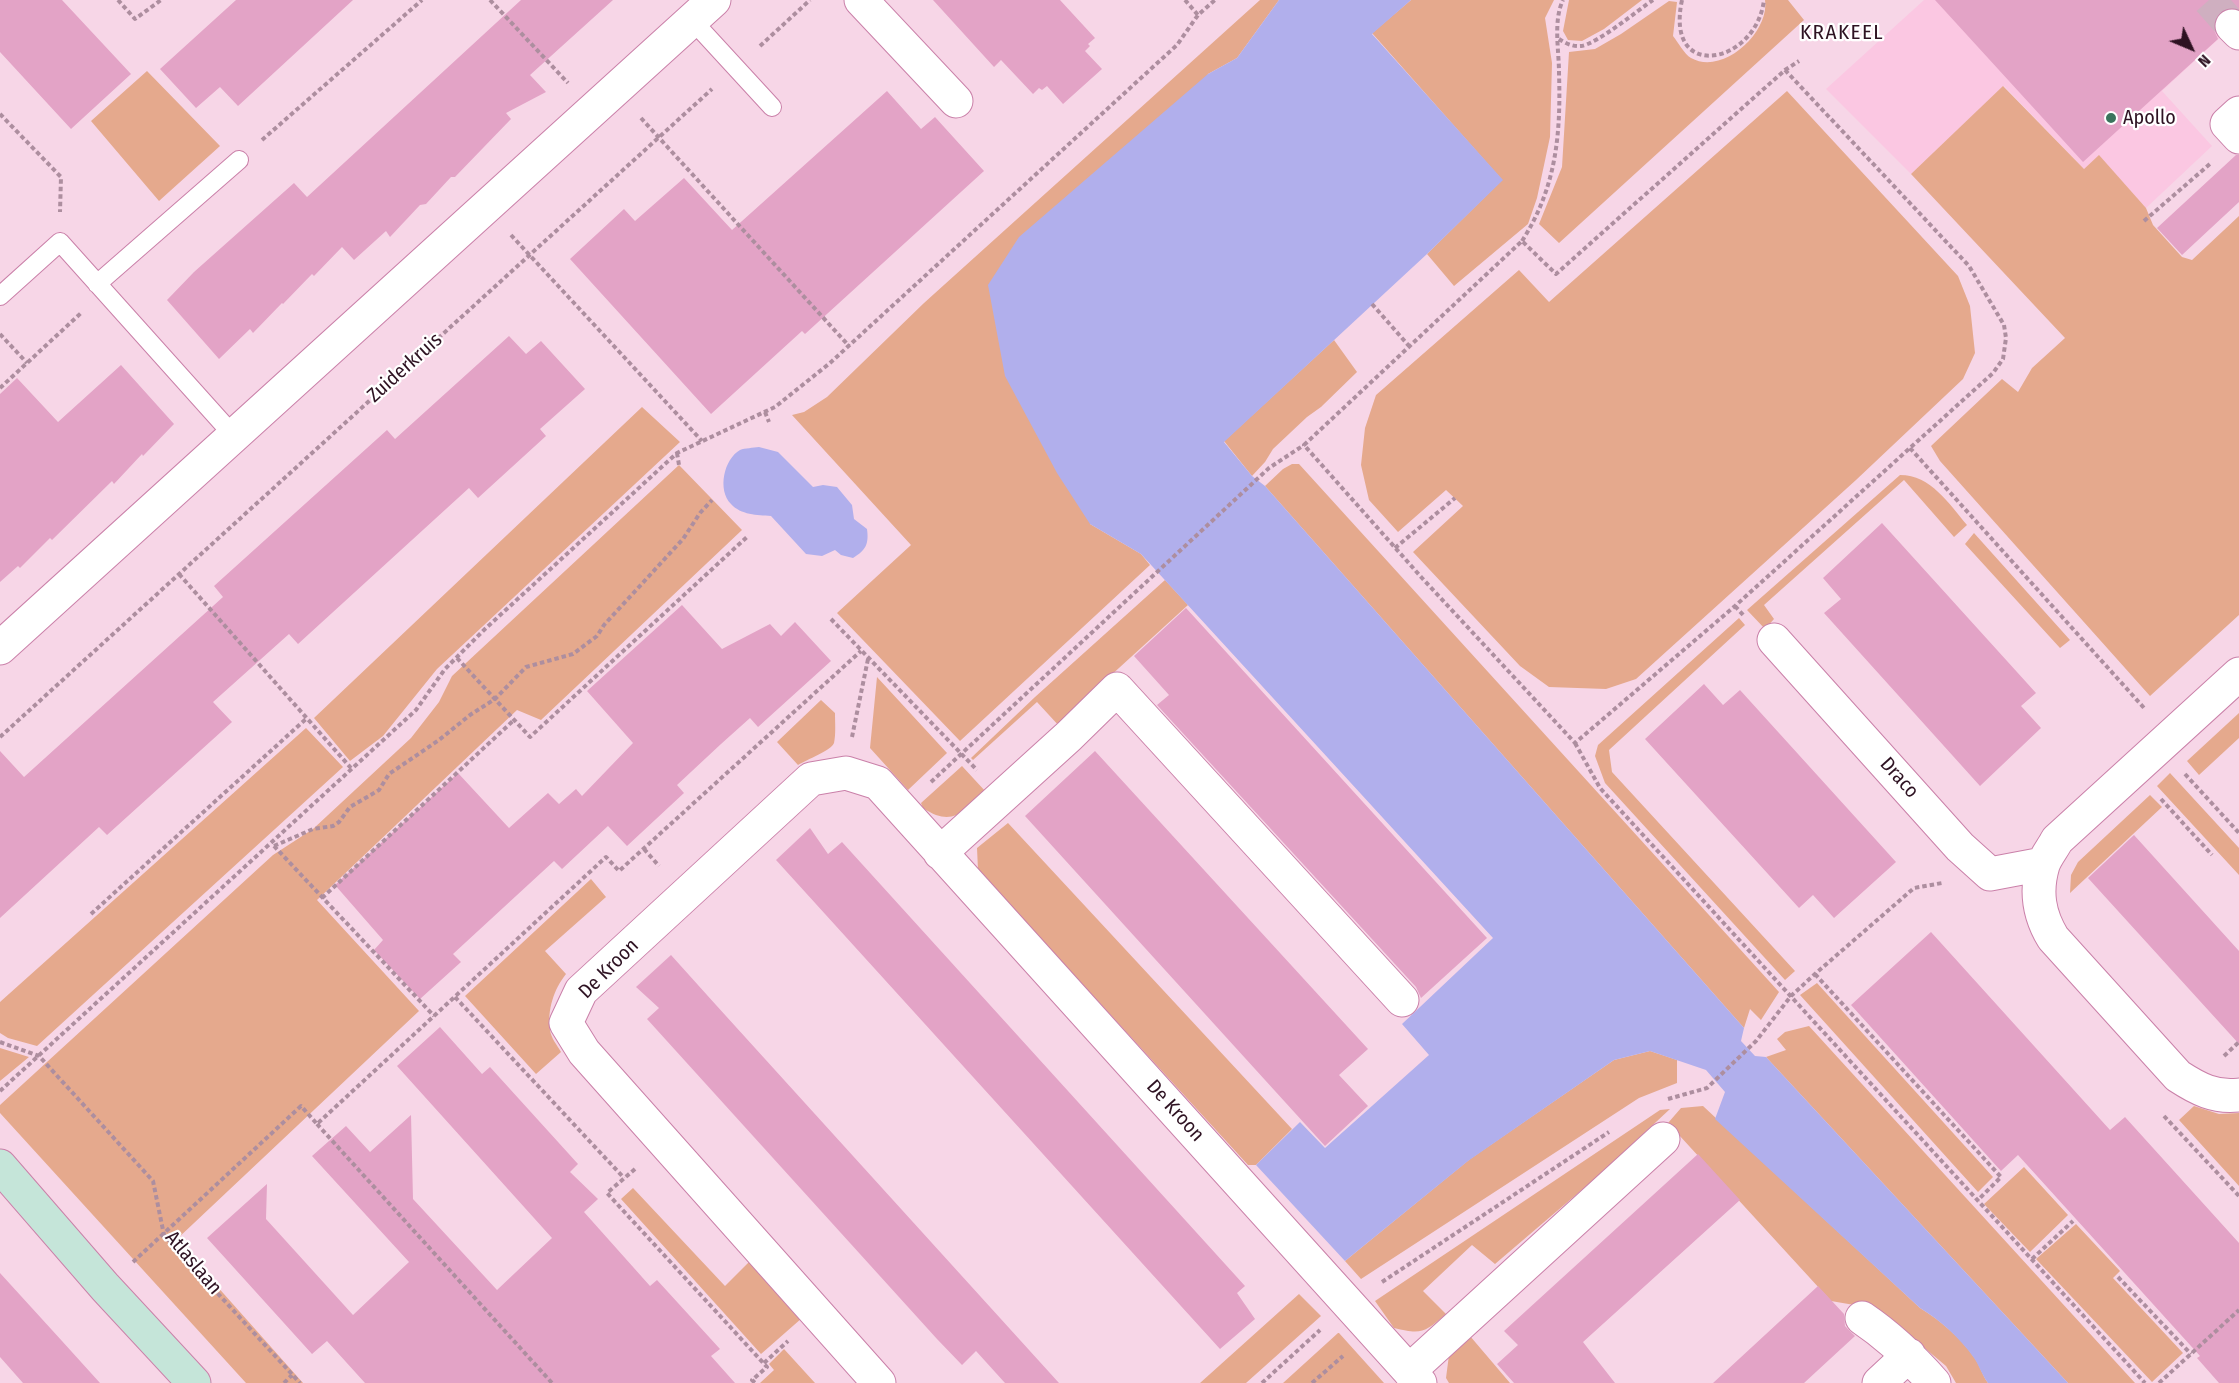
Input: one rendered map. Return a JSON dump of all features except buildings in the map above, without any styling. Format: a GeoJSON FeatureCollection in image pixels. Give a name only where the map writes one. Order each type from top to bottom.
{"type":"FeatureCollection","features":[{"type":"Feature","properties":{"kind":"street"},"geometry":{"type":"LineString","coordinates":[[861,0],[956,101]]}},
{"type":"Feature","properties":{"kind":"street"},"geometry":{"type":"LineString","coordinates":[[0,648],[703,10]]}},
{"type":"Feature","properties":{"kind":"street"},"geometry":{"type":"LineString","coordinates":[[2239,113],[2227,124],[2239,137]]}},
{"type":"Feature","properties":{"kind":"street","name":"Draco"},"geometry":{"type":"LineString","coordinates":[[1774,640],[1960,847],[1990,873]]}},
{"type":"Feature","properties":{"kind":"street"},"geometry":{"type":"LineString","coordinates":[[2239,674],[2057,840],[2043,864],[2038,894],[2042,919],[2053,938],[2178,1076],[2201,1091],[2227,1096],[2239,1095]]}},
{"type":"Feature","properties":{"kind":"street"},"geometry":{"type":"LineString","coordinates":[[940,853],[1118,689],[1402,1000]]}},
{"type":"Feature","properties":{"kind":"street","name":"De Kroon"},"geometry":{"type":"LineString","coordinates":[[879,1383],[584,1052],[566,1023],[581,991],[811,779],[846,773],[878,783],[1415,1377],[1663,1139]]}},
{"type":"Feature","properties":{"kind":"street"},"geometry":{"type":"LineString","coordinates":[[1990,873],[2043,864]]}},
{"type":"Feature","properties":{"kind":"street"},"geometry":{"type":"LineString","coordinates":[[0,1167],[105,1287],[194,1383]]}},
{"type":"Feature","properties":{"kind":"street"},"geometry":{"type":"LineString","coordinates":[[1862,1318],[1909,1355],[1934,1383]]}},
{"type":"Feature","properties":{"kind":"street"},"geometry":{"type":"LineString","coordinates":[[1879,1383],[1909,1355]]}},
{"type":"Feature","properties":{"kind":"lane"},"geometry":{"type":"LineString","coordinates":[[703,10],[736,68],[772,107]]}},
{"type":"Feature","properties":{"kind":"lane"},"geometry":{"type":"LineString","coordinates":[[100,288],[239,160]]}},
{"type":"Feature","properties":{"kind":"lane"},"geometry":{"type":"LineString","coordinates":[[0,296],[60,242],[234,436]]}},
{"type":"Feature","properties":{"kind":"path"},"geometry":{"type":"LineString","coordinates":[[118,0],[135,19],[161,0]]}},
{"type":"Feature","properties":{"kind":"path"},"geometry":{"type":"LineString","coordinates":[[239,160],[422,0]]}},
{"type":"Feature","properties":{"kind":"path"},"geometry":{"type":"LineString","coordinates":[[490,0],[593,110]]}},
{"type":"Feature","properties":{"kind":"path","name":"Zuiderkruis"},"geometry":{"type":"LineString","coordinates":[[0,737],[810,0]]}},
{"type":"Feature","properties":{"kind":"path"},"geometry":{"type":"LineString","coordinates":[[1185,0],[1198,15]]}},
{"type":"Feature","properties":{"kind":"path"},"geometry":{"type":"LineString","coordinates":[[0,1091],[416,710],[445,669],[677,453],[775,407],[849,345],[1177,45],[1198,15],[1215,0]]}},
{"type":"Feature","properties":{"kind":"path"},"geometry":{"type":"LineString","coordinates":[[901,809],[1149,582],[1269,468],[1304,445],[1522,241],[1536,219],[1548,191],[1555,153],[1560,115],[1558,24],[1563,0]]}},
{"type":"Feature","properties":{"kind":"path"},"geometry":{"type":"LineString","coordinates":[[1558,39],[1568,44],[1582,46],[1599,38],[1653,0]]}},
{"type":"Feature","properties":{"kind":"path"},"geometry":{"type":"LineString","coordinates":[[1682,0],[1679,14],[1681,38],[1690,50],[1712,57],[1729,52],[1750,36],[1762,11],[1764,0]]}},
{"type":"Feature","properties":{"kind":"path"},"geometry":{"type":"LineString","coordinates":[[1522,241],[1556,274],[1785,70],[1799,61]]}},
{"type":"Feature","properties":{"kind":"path"},"geometry":{"type":"LineString","coordinates":[[1575,743],[1735,606],[1993,373],[2003,359],[2006,338],[2004,325],[1969,266],[1785,70]]}},
{"type":"Feature","properties":{"kind":"path"},"geometry":{"type":"LineString","coordinates":[[0,114],[61,177],[60,242]]}},
{"type":"Feature","properties":{"kind":"path"},"geometry":{"type":"LineString","coordinates":[[659,137],[849,345]]}},
{"type":"Feature","properties":{"kind":"path"},"geometry":{"type":"LineString","coordinates":[[2144,221],[2213,161]]}},
{"type":"Feature","properties":{"kind":"path"},"geometry":{"type":"LineString","coordinates":[[486,207],[702,441]]}},
{"type":"Feature","properties":{"kind":"path"},"geometry":{"type":"LineString","coordinates":[[0,388],[100,288]]}},
{"type":"Feature","properties":{"kind":"path"},"geometry":{"type":"LineString","coordinates":[[1372,304],[1409,346]]}},
{"type":"Feature","properties":{"kind":"path"},"geometry":{"type":"LineString","coordinates":[[0,334],[27,363]]}},
{"type":"Feature","properties":{"kind":"path"},"geometry":{"type":"LineString","coordinates":[[765,412],[769,422]]}},
{"type":"Feature","properties":{"kind":"path"},"geometry":{"type":"LineString","coordinates":[[1304,445],[1395,548],[1575,743],[1600,788],[2145,1383]]}},
{"type":"Feature","properties":{"kind":"path"},"geometry":{"type":"LineString","coordinates":[[1910,448],[2165,741],[2239,833]]}},
{"type":"Feature","properties":{"kind":"path"},"geometry":{"type":"LineString","coordinates":[[677,453],[679,465]]}},
{"type":"Feature","properties":{"kind":"path"},"geometry":{"type":"LineString","coordinates":[[1395,548],[1455,498]]}},
{"type":"Feature","properties":{"kind":"path"},"geometry":{"type":"LineString","coordinates":[[272,844],[313,829],[333,826],[339,822],[350,807],[379,790],[389,774],[495,699],[526,667],[573,654],[597,636],[603,625],[683,539],[700,513],[712,500]]}},
{"type":"Feature","properties":{"kind":"path"},"geometry":{"type":"LineString","coordinates":[[457,658],[530,737],[748,536]]}},
{"type":"Feature","properties":{"kind":"path"},"geometry":{"type":"LineString","coordinates":[[179,574],[351,768]]}},
{"type":"Feature","properties":{"kind":"path"},"geometry":{"type":"LineString","coordinates":[[831,619],[962,753],[1001,797]]}},
{"type":"Feature","properties":{"kind":"path"},"geometry":{"type":"LineString","coordinates":[[317,1124],[606,857],[619,871],[861,651]]}},
{"type":"Feature","properties":{"kind":"path"},"geometry":{"type":"LineString","coordinates":[[846,773],[855,715],[868,659]]}},
{"type":"Feature","properties":{"kind":"path"},"geometry":{"type":"LineString","coordinates":[[91,914],[307,718]]}},
{"type":"Feature","properties":{"kind":"path"},"geometry":{"type":"LineString","coordinates":[[322,898],[514,720]]}},
{"type":"Feature","properties":{"kind":"path"},"geometry":{"type":"LineString","coordinates":[[2134,769],[2212,855]]}},
{"type":"Feature","properties":{"kind":"path"},"geometry":{"type":"LineString","coordinates":[[272,844],[434,1016]]}},
{"type":"Feature","properties":{"kind":"path"},"geometry":{"type":"LineString","coordinates":[[1660,1103],[1707,1088],[1756,1041],[1791,996],[1914,888],[1990,873]]}},
{"type":"Feature","properties":{"kind":"path"},"geometry":{"type":"LineString","coordinates":[[1815,974],[2001,1177],[1978,1200]]}},
{"type":"Feature","properties":{"kind":"path"},"geometry":{"type":"LineString","coordinates":[[455,997],[624,1178]]}},
{"type":"Feature","properties":{"kind":"path","name":"Atlaslaan"},"geometry":{"type":"LineString","coordinates":[[0,1042],[39,1056],[153,1181],[164,1235],[300,1383]]}},
{"type":"Feature","properties":{"kind":"path"},"geometry":{"type":"LineString","coordinates":[[105,1287],[164,1235],[301,1106],[552,1383]]}},
{"type":"Feature","properties":{"kind":"path"},"geometry":{"type":"LineString","coordinates":[[2162,1114],[2239,1196]]}},
{"type":"Feature","properties":{"kind":"path"},"geometry":{"type":"LineString","coordinates":[[1263,1383],[1349,1303],[1615,1128]]}},
{"type":"Feature","properties":{"kind":"path"},"geometry":{"type":"LineString","coordinates":[[664,1142],[607,1193],[767,1367],[752,1380],[755,1383]]}},
{"type":"Feature","properties":{"kind":"path"},"geometry":{"type":"LineString","coordinates":[[2031,1259],[2073,1221]]}},
{"type":"Feature","properties":{"kind":"path"},"geometry":{"type":"LineString","coordinates":[[2118,1277],[2191,1354]]}},
{"type":"Feature","properties":{"kind":"path"},"geometry":{"type":"LineString","coordinates":[[2159,1383],[2239,1310]]}},
{"type":"Feature","properties":{"kind":"path"},"geometry":{"type":"LineString","coordinates":[[284,1383],[292,1375]]}},
{"type":"Feature","properties":{"kind":"shaded area"},"geometry":{"type":"Polygon","coordinates":[[[1260,0],[1279,0],[1237,58],[1208,74],[1090,524],[1141,554],[1150,565],[960,741],[837,613],[911,545],[792,415],[804,412],[827,397],[924,303],[1260,0]]]}},
{"type":"Feature","properties":{"kind":"shaded area"},"geometry":{"type":"Polygon","coordinates":[[[1411,0],[1554,0],[1545,18],[1552,63],[1550,137],[1537,198],[1528,224],[1454,286],[1427,254],[1502,180],[1372,33],[1411,0]]]}},
{"type":"Feature","properties":{"kind":"shaded area"},"geometry":{"type":"Polygon","coordinates":[[[1569,0],[1642,0],[1604,29],[1582,41],[1568,40],[1563,31],[1569,0]]]}},
{"type":"Feature","properties":{"kind":"shaded area"},"geometry":{"type":"Polygon","coordinates":[[[1765,0],[1788,0],[1804,20],[1559,243],[1539,224],[1562,167],[1569,52],[1595,49],[1669,1],[1677,2],[1673,36],[1684,51],[1691,58],[1704,62],[1717,61],[1742,48],[1752,37],[1765,12],[1765,0]]]}},
{"type":"Feature","properties":{"kind":"shaded area","name":"Apollo"},"geometry":{"type":"Polygon","coordinates":[[[1924,0],[2239,0],[2239,20],[2162,91],[2212,146],[2146,208],[2099,156],[2084,169],[2004,86],[1911,174],[1826,89],[1924,0]]]}},
{"type":"Feature","properties":{"kind":"shaded area"},"geometry":{"type":"Polygon","coordinates":[[[147,71],[220,146],[159,201],[91,121],[147,71]]]}},
{"type":"Feature","properties":{"kind":"shaded area"},"geometry":{"type":"Polygon","coordinates":[[[2003,86],[2084,169],[2099,155],[2146,208],[2153,225],[2182,257],[2192,260],[2239,216],[2239,615],[2150,696],[1940,461],[1931,446],[2002,379],[2018,392],[2032,368],[2065,338],[1911,174],[2003,86]]]}},
{"type":"Feature","properties":{"kind":"shaded area"},"geometry":{"type":"Polygon","coordinates":[[[1787,91],[1958,276],[1970,306],[1975,353],[1963,379],[1856,480],[1636,679],[1606,689],[1549,687],[1520,666],[1413,552],[1463,506],[1446,490],[1398,532],[1369,500],[1361,465],[1365,428],[1376,395],[1519,270],[1549,302],[1787,91]]]}},
{"type":"Feature","properties":{"kind":"shaded area"},"geometry":{"type":"Polygon","coordinates":[[[1334,340],[1357,372],[1273,449],[1252,476],[1224,441],[1334,340]]]}},
{"type":"Feature","properties":{"kind":"shaded area"},"geometry":{"type":"Polygon","coordinates":[[[642,407],[680,442],[437,669],[383,736],[350,761],[314,718],[642,407]]]}},
{"type":"Feature","properties":{"kind":"shaded area"},"geometry":{"type":"Polygon","coordinates":[[[1292,464],[1299,464],[1779,992],[1761,1020],[1750,1009],[1744,1028],[1265,486],[1283,469],[1292,464]]]}},
{"type":"Feature","properties":{"kind":"shaded area"},"geometry":{"type":"Polygon","coordinates":[[[679,465],[742,530],[541,720],[517,710],[317,900],[419,1011],[176,1240],[303,1383],[246,1383],[0,1113],[0,1105],[273,855],[313,829],[411,738],[439,702],[452,676],[679,465]]]}},
{"type":"Feature","properties":{"kind":"shaded area"},"geometry":{"type":"Polygon","coordinates":[[[1900,475],[1911,476],[1930,485],[1967,525],[1954,537],[1904,480],[1764,605],[1774,619],[1765,629],[1747,610],[1900,475]]]}},
{"type":"Feature","properties":{"kind":"shaded area"},"geometry":{"type":"Polygon","coordinates":[[[1974,533],[2070,640],[2060,648],[1965,544],[1974,533]]]}},
{"type":"Feature","properties":{"kind":"shaded area"},"geometry":{"type":"Polygon","coordinates":[[[1165,580],[1188,605],[1062,720],[1060,727],[1037,702],[973,760],[971,758],[1035,697],[1165,580]]]}},
{"type":"Feature","properties":{"kind":"shaded area"},"geometry":{"type":"Polygon","coordinates":[[[1739,618],[1745,625],[1609,750],[1612,772],[1795,971],[1785,980],[1605,783],[1595,756],[1598,745],[1739,618]]]}},
{"type":"Feature","properties":{"kind":"shaded area"},"geometry":{"type":"Polygon","coordinates":[[[877,677],[947,753],[908,790],[870,748],[877,677]]]}},
{"type":"Feature","properties":{"kind":"shaded area"},"geometry":{"type":"Polygon","coordinates":[[[821,700],[835,713],[834,743],[824,752],[798,765],[777,742],[821,700]]]}},
{"type":"Feature","properties":{"kind":"shaded area"},"geometry":{"type":"Polygon","coordinates":[[[2239,713],[2239,738],[2199,775],[2187,761],[2239,713]]]}},
{"type":"Feature","properties":{"kind":"shaded area"},"geometry":{"type":"Polygon","coordinates":[[[306,728],[343,767],[37,1046],[8,1038],[0,1033],[0,1002],[306,728]]]}},
{"type":"Feature","properties":{"kind":"shaded area"},"geometry":{"type":"Polygon","coordinates":[[[962,766],[986,792],[964,811],[950,817],[933,814],[923,808],[921,803],[962,766]]]}},
{"type":"Feature","properties":{"kind":"shaded area"},"geometry":{"type":"Polygon","coordinates":[[[2170,773],[2239,848],[2239,875],[2157,786],[2170,773]]]}},
{"type":"Feature","properties":{"kind":"shaded area"},"geometry":{"type":"Polygon","coordinates":[[[2150,795],[2162,807],[2070,893],[2071,875],[2078,862],[2150,795]]]}},
{"type":"Feature","properties":{"kind":"shaded area"},"geometry":{"type":"Polygon","coordinates":[[[1008,823],[1292,1129],[1256,1165],[1248,1165],[978,870],[977,848],[1008,823]]]}},
{"type":"Feature","properties":{"kind":"shaded area"},"geometry":{"type":"Polygon","coordinates":[[[591,879],[606,897],[545,951],[566,974],[555,993],[549,1022],[553,1039],[561,1052],[536,1074],[465,996],[591,879]]]}},
{"type":"Feature","properties":{"kind":"shaded area"},"geometry":{"type":"Polygon","coordinates":[[[1817,983],[1993,1177],[1978,1192],[1800,995],[1817,983]]]}},
{"type":"Feature","properties":{"kind":"shaded area"},"geometry":{"type":"Polygon","coordinates":[[[1809,1026],[2135,1383],[2068,1383],[1766,1057],[1786,1050],[1777,1039],[1785,1032],[1809,1026]]]}},
{"type":"Feature","properties":{"kind":"shaded area"},"geometry":{"type":"Polygon","coordinates":[[[0,1048],[29,1057],[0,1081],[0,1048]]]}},
{"type":"Feature","properties":{"kind":"shaded area"},"geometry":{"type":"Polygon","coordinates":[[[1650,1051],[1677,1060],[1677,1083],[1639,1098],[1361,1279],[1345,1261],[1470,1159],[1614,1060],[1650,1051]]]}},
{"type":"Feature","properties":{"kind":"shaded area"},"geometry":{"type":"Polygon","coordinates":[[[1703,1106],[1920,1308],[1956,1336],[1974,1357],[1988,1383],[1956,1383],[1946,1366],[1921,1345],[1860,1306],[1831,1301],[1668,1123],[1681,1108],[1703,1106]]]}},
{"type":"Feature","properties":{"kind":"shaded area"},"geometry":{"type":"Polygon","coordinates":[[[2194,1106],[2219,1114],[2239,1113],[2239,1186],[2179,1120],[2194,1106]]]}},
{"type":"Feature","properties":{"kind":"shaded area"},"geometry":{"type":"Polygon","coordinates":[[[1670,1109],[1598,1176],[1495,1264],[1472,1245],[1423,1291],[1446,1314],[1433,1325],[1417,1331],[1394,1328],[1375,1301],[1660,1110],[1670,1109]]]}},
{"type":"Feature","properties":{"kind":"shaded area"},"geometry":{"type":"Polygon","coordinates":[[[2024,1167],[2068,1215],[2030,1252],[1984,1204],[2024,1167]]]}},
{"type":"Feature","properties":{"kind":"shaded area"},"geometry":{"type":"Polygon","coordinates":[[[633,1188],[725,1286],[750,1261],[802,1318],[761,1354],[621,1199],[633,1188]]]}},
{"type":"Feature","properties":{"kind":"shaded area"},"geometry":{"type":"Polygon","coordinates":[[[2076,1224],[2120,1271],[2113,1278],[2183,1353],[2152,1382],[2036,1259],[2076,1224]]]}},
{"type":"Feature","properties":{"kind":"shaded area"},"geometry":{"type":"Polygon","coordinates":[[[1299,1294],[1321,1316],[1246,1383],[1200,1383],[1299,1294]]]}},
{"type":"Feature","properties":{"kind":"shaded area"},"geometry":{"type":"Polygon","coordinates":[[[1338,1333],[1384,1383],[1283,1383],[1338,1333]]]}},
{"type":"Feature","properties":{"kind":"shaded area"},"geometry":{"type":"Polygon","coordinates":[[[1470,1336],[1510,1383],[1449,1383],[1446,1378],[1449,1355],[1470,1336]]]}},
{"type":"Feature","properties":{"kind":"shaded area"},"geometry":{"type":"Polygon","coordinates":[[[784,1349],[815,1383],[760,1383],[774,1370],[769,1364],[784,1349]]]}},
{"type":"Feature","properties":{"kind":"water"},"geometry":{"type":"Polygon","coordinates":[[[1279,0],[1411,0],[1372,34],[1503,180],[1427,254],[1224,442],[1744,1028],[1741,1041],[1755,1056],[1766,1057],[2068,1383],[1988,1383],[1974,1358],[1956,1336],[1920,1308],[1715,1119],[1725,1092],[1706,1070],[1650,1051],[1614,1060],[1468,1161],[1345,1261],[1256,1165],[1300,1122],[1325,1148],[1429,1055],[1402,1024],[1493,938],[1141,554],[1090,524],[1057,473],[1005,376],[988,285],[1019,237],[1208,74],[1237,58],[1279,0]]]}},
{"type":"Feature","properties":{"kind":"water"},"geometry":{"type":"Polygon","coordinates":[[[759,447],[778,452],[813,487],[823,485],[837,487],[852,505],[854,519],[867,529],[867,543],[861,552],[853,558],[841,555],[835,550],[822,556],[806,554],[771,516],[744,512],[731,504],[724,491],[726,467],[734,454],[740,450],[759,447]]]}},
{"type":"Feature","properties":{"kind":"tunnel"},"geometry":{"type":"LineString","coordinates":[[2209,0],[2232,26]]}},
{"type":"Feature","properties":{"kind":"place","name":"Apollo"},"geometry":{"type":"Point","coordinates":[2111,118]}},
{"type":"Feature","properties":{"kind":"district","name":"KRAKEEL"},"geometry":{"type":"Point","coordinates":[1842,33]}}]}
